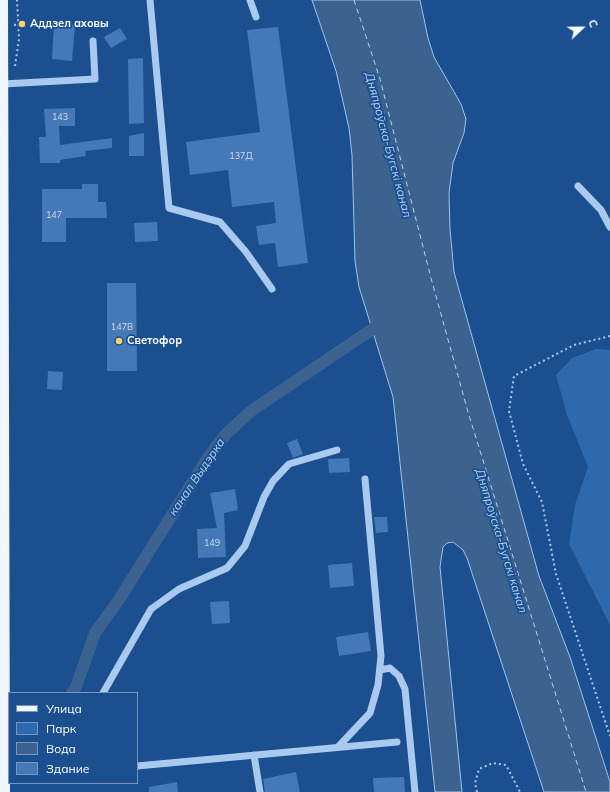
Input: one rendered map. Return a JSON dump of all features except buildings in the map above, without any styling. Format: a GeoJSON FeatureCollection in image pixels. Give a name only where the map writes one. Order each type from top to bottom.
{"type":"FeatureCollection","features":[{"type":"Feature","properties":{"kind":"main road"},"geometry":{"type":"LineString","coordinates":[[3,0],[2,699],[4,723],[4,763],[7,778],[4,792]]}},
{"type":"Feature","properties":{"kind":"lane"},"geometry":{"type":"LineString","coordinates":[[150,0],[169,208],[220,222],[246,252],[272,289]]}},
{"type":"Feature","properties":{"kind":"lane"},"geometry":{"type":"LineString","coordinates":[[250,0],[256,17]]}},
{"type":"Feature","properties":{"kind":"lane"},"geometry":{"type":"LineString","coordinates":[[3,84],[95,78],[93,41]]}},
{"type":"Feature","properties":{"kind":"lane"},"geometry":{"type":"LineString","coordinates":[[578,186],[601,210],[610,227]]}},
{"type":"Feature","properties":{"kind":"lane"},"geometry":{"type":"LineString","coordinates":[[104,692],[152,609],[179,589],[227,568],[245,546],[264,497],[273,481],[289,464],[337,450]]}},
{"type":"Feature","properties":{"kind":"lane"},"geometry":{"type":"LineString","coordinates":[[338,747],[370,713],[378,685],[382,656],[365,479]]}},
{"type":"Feature","properties":{"kind":"lane"},"geometry":{"type":"LineString","coordinates":[[380,670],[390,668],[399,676],[404,689],[416,792]]}},
{"type":"Feature","properties":{"kind":"lane"},"geometry":{"type":"LineString","coordinates":[[138,766],[397,742]]}},
{"type":"Feature","properties":{"kind":"lane"},"geometry":{"type":"LineString","coordinates":[[254,755],[260,792]]}},
{"type":"Feature","properties":{"kind":"path"},"geometry":{"type":"LineString","coordinates":[[610,336],[574,345],[514,376],[509,411],[522,464],[542,502],[556,574],[610,736]]}},
{"type":"Feature","properties":{"kind":"path"},"geometry":{"type":"LineString","coordinates":[[476,792],[475,783],[479,769],[493,763],[506,765],[520,792]]}},
{"type":"Feature","properties":{"kind":"green space"},"geometry":{"type":"Polygon","coordinates":[[[596,349],[610,350],[610,625],[569,544],[575,505],[588,467],[567,415],[556,375],[572,358],[596,349]]]}},
{"type":"Feature","properties":{"kind":"water","name":"Дняпроўска-Бугскі канал"},"geometry":{"type":"Polygon","coordinates":[[[312,0],[420,0],[428,38],[434,57],[461,104],[466,119],[464,133],[453,163],[449,193],[450,229],[454,272],[539,576],[570,657],[610,782],[610,792],[544,792],[467,558],[463,550],[453,542],[447,543],[443,547],[440,567],[462,792],[435,792],[393,397],[359,287],[355,261],[352,155],[349,128],[336,71],[312,0]]]}},
{"type":"Feature","properties":{"kind":"waterway","name":"канал Выдэрка"},"geometry":{"type":"LineString","coordinates":[[73,692],[76,687],[95,633],[120,598],[207,459],[226,434],[251,411],[386,320]]}},
{"type":"Feature","properties":{"kind":"ferry route"},"geometry":{"type":"LineString","coordinates":[[354,0],[380,79],[431,278],[468,412],[586,792]]}},
{"type":"Feature","properties":{"kind":"place","name":"Аддзел аховы"},"geometry":{"type":"Point","coordinates":[22,24]}},
{"type":"Feature","properties":{"kind":"place","name":"Светофор"},"geometry":{"type":"Point","coordinates":[119,341]}}]}
